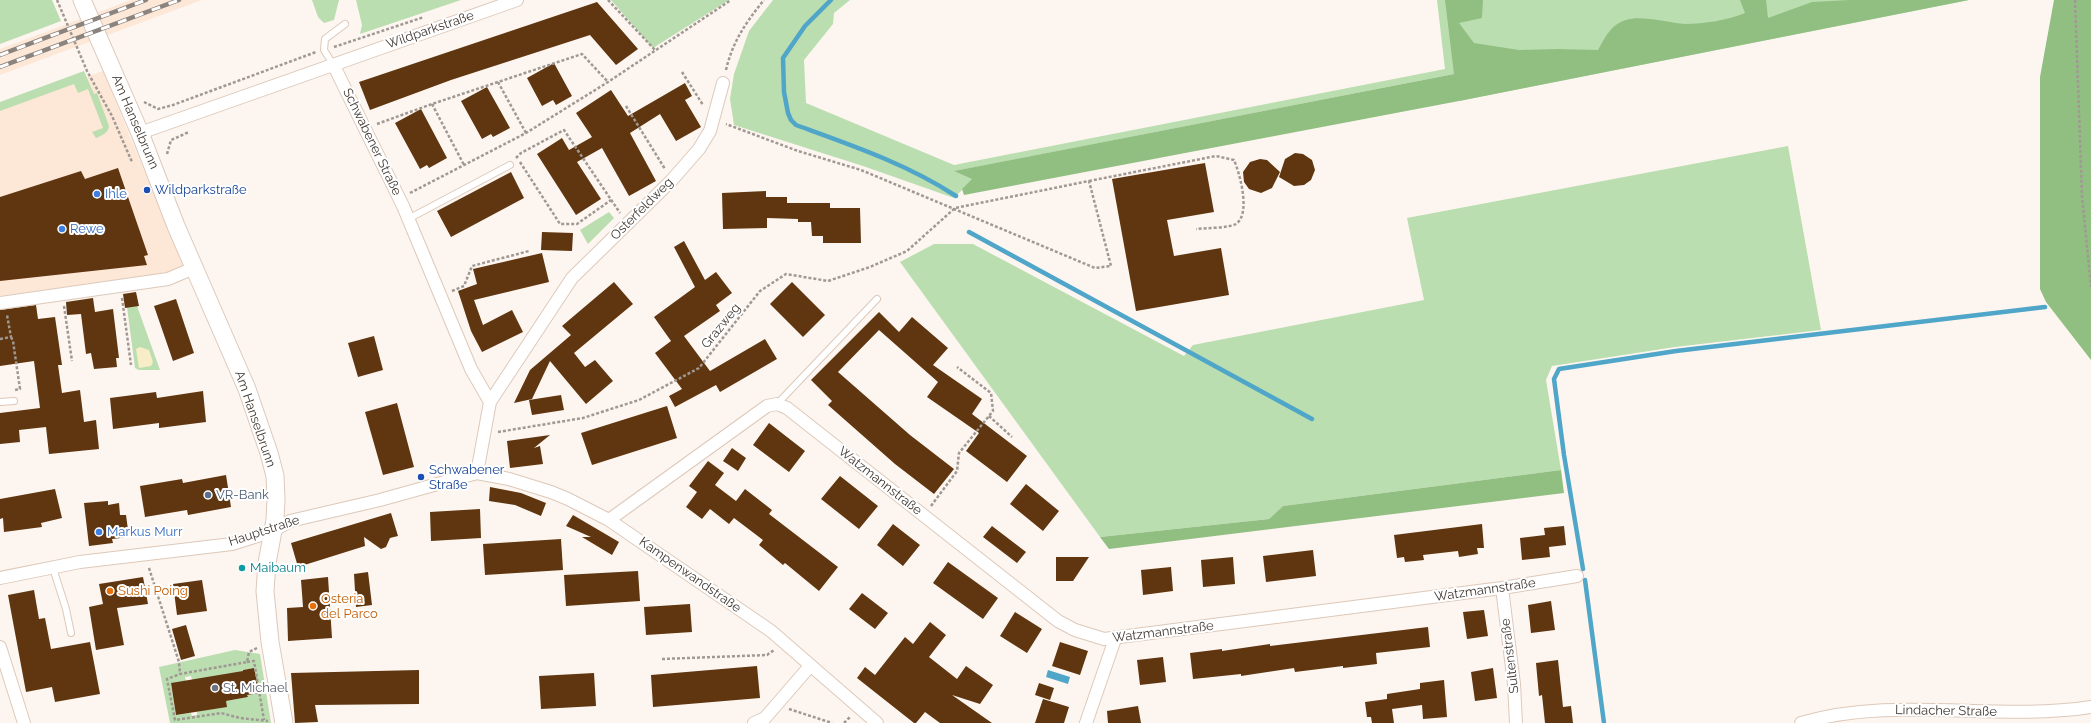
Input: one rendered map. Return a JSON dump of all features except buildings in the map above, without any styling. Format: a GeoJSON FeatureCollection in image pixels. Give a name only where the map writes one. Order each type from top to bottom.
{"type":"FeatureCollection","features":[{"type":"Feature","properties":{"kind":"street","name":"Am Hanselbrunn"},"geometry":{"type":"LineString","coordinates":[[82,0],[140,133],[194,268],[247,389],[269,453],[274,476],[276,499],[273,531],[267,563],[265,591],[270,642],[284,721]]}},
{"type":"Feature","properties":{"kind":"street","name":"Wildparkstraße"},"geometry":{"type":"LineString","coordinates":[[140,133],[334,66],[517,0]]}},
{"type":"Feature","properties":{"kind":"street","name":"Schwabener Straße"},"geometry":{"type":"LineString","coordinates":[[334,66],[408,219],[471,369],[490,402]]}},
{"type":"Feature","properties":{"kind":"street","name":"Osterfeldweg"},"geometry":{"type":"LineString","coordinates":[[490,402],[572,278],[672,180],[699,149],[710,131],[723,83]]}},
{"type":"Feature","properties":{"kind":"street"},"geometry":{"type":"LineString","coordinates":[[3,303],[168,279],[194,268]]}},
{"type":"Feature","properties":{"kind":"street"},"geometry":{"type":"LineString","coordinates":[[477,473],[485,436],[490,402]]}},
{"type":"Feature","properties":{"kind":"street"},"geometry":{"type":"LineString","coordinates":[[609,520],[767,406],[776,404]]}},
{"type":"Feature","properties":{"kind":"street","name":"Watzmannstraße"},"geometry":{"type":"LineString","coordinates":[[776,404],[787,408],[1058,621],[1090,636],[1115,639],[1502,588],[1577,576]]}},
{"type":"Feature","properties":{"kind":"street","name":"Hauptstraße"},"geometry":{"type":"LineString","coordinates":[[0,578],[52,568],[145,554],[232,544],[273,531],[290,521],[380,500],[477,473]]}},
{"type":"Feature","properties":{"kind":"street","name":"Kampenwandstraße"},"geometry":{"type":"LineString","coordinates":[[477,473],[509,479],[551,492],[609,520],[771,632],[877,723]]}},
{"type":"Feature","properties":{"kind":"street","name":"Sultenstraße"},"geometry":{"type":"LineString","coordinates":[[1502,588],[1514,684],[1516,723]]}},
{"type":"Feature","properties":{"kind":"street"},"geometry":{"type":"LineString","coordinates":[[1086,723],[1115,639]]}},
{"type":"Feature","properties":{"kind":"street"},"geometry":{"type":"LineString","coordinates":[[0,647],[24,723]]}},
{"type":"Feature","properties":{"kind":"street"},"geometry":{"type":"LineString","coordinates":[[761,721],[779,703],[810,666]]}},
{"type":"Feature","properties":{"kind":"street","name":"Lindacher Straße"},"geometry":{"type":"LineString","coordinates":[[1801,723],[1837,715],[1900,709],[2022,712],[2070,710],[2091,707]]}},
{"type":"Feature","properties":{"kind":"lane"},"geometry":{"type":"LineString","coordinates":[[334,66],[324,50],[325,39],[345,24]]}},
{"type":"Feature","properties":{"kind":"lane"},"geometry":{"type":"LineString","coordinates":[[408,219],[510,165]]}},
{"type":"Feature","properties":{"kind":"lane"},"geometry":{"type":"LineString","coordinates":[[776,404],[877,299]]}},
{"type":"Feature","properties":{"kind":"lane"},"geometry":{"type":"LineString","coordinates":[[0,402],[14,401]]}},
{"type":"Feature","properties":{"kind":"lane"},"geometry":{"type":"LineString","coordinates":[[52,568],[66,609],[71,633]]}},
{"type":"Feature","properties":{"kind":"path"},"geometry":{"type":"LineString","coordinates":[[57,0],[87,71],[123,140]]}},
{"type":"Feature","properties":{"kind":"path"},"geometry":{"type":"LineString","coordinates":[[608,0],[655,50]]}},
{"type":"Feature","properties":{"kind":"path"},"geometry":{"type":"LineString","coordinates":[[408,195],[526,133],[608,82],[731,0]]}},
{"type":"Feature","properties":{"kind":"path"},"geometry":{"type":"LineString","coordinates":[[723,83],[734,44],[743,28],[764,0]]}},
{"type":"Feature","properties":{"kind":"path"},"geometry":{"type":"LineString","coordinates":[[2075,0],[2076,64],[2080,122],[2082,196],[2091,287]]}},
{"type":"Feature","properties":{"kind":"path"},"geometry":{"type":"LineString","coordinates":[[373,126],[432,104],[582,54],[608,82]]}},
{"type":"Feature","properties":{"kind":"path"},"geometry":{"type":"LineString","coordinates":[[682,72],[713,118],[798,152],[861,170],[955,208],[1095,268],[1111,266],[1089,181]]}},
{"type":"Feature","properties":{"kind":"path"},"geometry":{"type":"LineString","coordinates":[[498,82],[526,133]]}},
{"type":"Feature","properties":{"kind":"path"},"geometry":{"type":"LineString","coordinates":[[145,104],[158,109]]}},
{"type":"Feature","properties":{"kind":"path"},"geometry":{"type":"LineString","coordinates":[[432,104],[464,165]]}},
{"type":"Feature","properties":{"kind":"path"},"geometry":{"type":"LineString","coordinates":[[626,106],[672,180]]}},
{"type":"Feature","properties":{"kind":"path"},"geometry":{"type":"LineString","coordinates":[[167,158],[166,150],[171,140],[192,130]]}},
{"type":"Feature","properties":{"kind":"path"},"geometry":{"type":"LineString","coordinates":[[510,165],[521,153],[564,130],[626,224]]}},
{"type":"Feature","properties":{"kind":"path"},"geometry":{"type":"LineString","coordinates":[[955,208],[1216,156],[1234,160],[1238,169],[1244,207],[1242,217],[1235,224],[1196,229]]}},
{"type":"Feature","properties":{"kind":"path"},"geometry":{"type":"LineString","coordinates":[[517,157],[560,224],[577,224],[611,200]]}},
{"type":"Feature","properties":{"kind":"path","name":"Grazweg"},"geometry":{"type":"LineString","coordinates":[[485,436],[524,426],[583,418],[639,400],[699,368],[760,291],[786,274],[828,281],[870,267],[906,251],[955,208]]}},
{"type":"Feature","properties":{"kind":"path"},"geometry":{"type":"LineString","coordinates":[[447,293],[464,286],[472,266],[530,251]]}},
{"type":"Feature","properties":{"kind":"path"},"geometry":{"type":"LineString","coordinates":[[121,286],[131,365]]}},
{"type":"Feature","properties":{"kind":"path"},"geometry":{"type":"LineString","coordinates":[[63,294],[72,361]]}},
{"type":"Feature","properties":{"kind":"path"},"geometry":{"type":"LineString","coordinates":[[3,303],[11,337],[20,389],[13,390]]}},
{"type":"Feature","properties":{"kind":"path"},"geometry":{"type":"LineString","coordinates":[[0,339],[11,337]]}},
{"type":"Feature","properties":{"kind":"path"},"geometry":{"type":"LineString","coordinates":[[929,510],[957,471],[958,453],[993,411],[991,393],[958,367]]}},
{"type":"Feature","properties":{"kind":"path"},"geometry":{"type":"LineString","coordinates":[[989,416],[1012,437]]}},
{"type":"Feature","properties":{"kind":"path"},"geometry":{"type":"LineString","coordinates":[[145,554],[179,662],[180,674]]}},
{"type":"Feature","properties":{"kind":"path"},"geometry":{"type":"LineString","coordinates":[[247,662],[249,652],[270,642]]}},
{"type":"Feature","properties":{"kind":"path"},"geometry":{"type":"LineString","coordinates":[[662,659],[767,655],[778,647]]}},
{"type":"Feature","properties":{"kind":"path"},"geometry":{"type":"LineString","coordinates":[[264,720],[254,661],[180,674],[167,679],[175,720],[221,713],[240,718],[271,722],[284,721]]}},
{"type":"Feature","properties":{"kind":"path"},"geometry":{"type":"LineString","coordinates":[[779,703],[796,712],[832,723]]}},
{"type":"Feature","properties":{"kind":"path"},"geometry":{"type":"LineString","coordinates":[[195,718],[196,723]]}},
{"type":"Feature","properties":{"kind":"shaded area"},"geometry":{"type":"Polygon","coordinates":[[[131,0],[202,0],[0,75],[0,49],[131,0]]]}},
{"type":"Feature","properties":{"kind":"shaded area"},"geometry":{"type":"Polygon","coordinates":[[[103,71],[184,268],[158,274],[0,296],[0,108],[103,71]]]}},
{"type":"Feature","properties":{"kind":"green space"},"geometry":{"type":"Polygon","coordinates":[[[0,0],[52,0],[61,21],[0,44],[0,0]]]}},
{"type":"Feature","properties":{"kind":"green space"},"geometry":{"type":"Polygon","coordinates":[[[312,0],[339,0],[334,20],[324,23],[318,17],[312,0]]]}},
{"type":"Feature","properties":{"kind":"green space"},"geometry":{"type":"Polygon","coordinates":[[[356,0],[461,0],[360,34],[362,25],[356,0]]]}},
{"type":"Feature","properties":{"kind":"green space"},"geometry":{"type":"Polygon","coordinates":[[[611,0],[729,0],[653,48],[611,0]]]}},
{"type":"Feature","properties":{"kind":"green space"},"geometry":{"type":"Polygon","coordinates":[[[773,0],[850,0],[834,13],[833,24],[804,60],[806,103],[954,165],[1445,69],[1437,0],[1969,0],[1459,101],[1454,74],[955,171],[973,179],[954,198],[863,166],[734,125],[730,99],[734,74],[749,31],[773,0]]]}},
{"type":"Feature","properties":{"kind":"green space"},"geometry":{"type":"Polygon","coordinates":[[[1445,0],[1483,0],[1482,18],[1459,23],[1474,43],[1519,50],[1598,50],[1612,28],[1626,20],[1639,18],[1685,24],[1716,21],[1745,13],[1740,0],[1766,0],[1768,18],[1812,2],[1849,0],[1969,0],[1459,101],[964,195],[962,189],[972,179],[954,171],[1454,74],[1445,0]]]}},
{"type":"Feature","properties":{"kind":"green space"},"geometry":{"type":"Polygon","coordinates":[[[2054,0],[2091,0],[2091,360],[2046,302],[2040,289],[2040,77],[2054,0]]]}},
{"type":"Feature","properties":{"kind":"green space"},"geometry":{"type":"Polygon","coordinates":[[[84,71],[94,94],[97,93],[109,126],[106,132],[101,136],[96,138],[92,132],[103,128],[88,89],[78,93],[74,84],[0,111],[0,102],[84,71]]]}},
{"type":"Feature","properties":{"kind":"green space"},"geometry":{"type":"Polygon","coordinates":[[[1788,146],[1821,330],[1675,347],[1552,366],[1546,380],[1561,470],[1283,506],[1269,519],[1100,537],[900,262],[934,244],[973,244],[1184,356],[1193,345],[1424,300],[1407,218],[1788,146]]]}},
{"type":"Feature","properties":{"kind":"green space"},"geometry":{"type":"Polygon","coordinates":[[[609,212],[614,218],[588,244],[580,230],[609,212]]]}},
{"type":"Feature","properties":{"kind":"green space"},"geometry":{"type":"Polygon","coordinates":[[[137,306],[160,370],[139,370],[135,368],[127,307],[137,306]]]}},
{"type":"Feature","properties":{"kind":"green space"},"geometry":{"type":"Polygon","coordinates":[[[1561,470],[1564,493],[1109,549],[1100,537],[1269,519],[1283,506],[1561,470]]]}},
{"type":"Feature","properties":{"kind":"green space"},"geometry":{"type":"Polygon","coordinates":[[[235,650],[260,654],[271,723],[170,723],[159,667],[235,650]],[[254,668],[243,670],[244,677],[192,680],[191,676],[185,677],[186,681],[171,684],[176,715],[191,713],[192,716],[197,715],[197,712],[226,701],[260,693],[254,668]]]}},
{"type":"Feature","properties":{"kind":"sand"},"geometry":{"type":"Polygon","coordinates":[[[140,347],[149,350],[153,362],[151,366],[139,368],[136,349],[140,347]]]}},
{"type":"Feature","properties":{"kind":"water"},"geometry":{"type":"Polygon","coordinates":[[[1048,670],[1070,677],[1068,684],[1046,677],[1048,670]]]}},
{"type":"Feature","properties":{"kind":"waterway"},"geometry":{"type":"LineString","coordinates":[[831,0],[805,26],[783,58],[784,92],[788,113],[791,120],[796,125],[878,156],[918,174],[956,196]]}},
{"type":"Feature","properties":{"kind":"waterway"},"geometry":{"type":"LineString","coordinates":[[969,232],[1312,419]]}},
{"type":"Feature","properties":{"kind":"waterway"},"geometry":{"type":"LineString","coordinates":[[1583,569],[1564,455],[1554,379],[1559,369],[1676,351],[2045,307]]}},
{"type":"Feature","properties":{"kind":"waterway"},"geometry":{"type":"LineString","coordinates":[[1585,580],[1604,723]]}},
{"type":"Feature","properties":{"kind":"railway"},"geometry":{"type":"LineString","coordinates":[[0,55],[146,0]]}},
{"type":"Feature","properties":{"kind":"railway"},"geometry":{"type":"LineString","coordinates":[[0,67],[179,0]]}},
{"type":"Feature","properties":{"kind":"place","name":"Wildparkstraße"},"geometry":{"type":"Point","coordinates":[147,190]}},
{"type":"Feature","properties":{"kind":"place","name":"Ihle"},"geometry":{"type":"Point","coordinates":[97,194]}},
{"type":"Feature","properties":{"kind":"place","name":"Rewe"},"geometry":{"type":"Point","coordinates":[62,229]}},
{"type":"Feature","properties":{"kind":"place","name":"Schwabener Straße"},"geometry":{"type":"Point","coordinates":[421,477]}},
{"type":"Feature","properties":{"kind":"place","name":"VR-Bank"},"geometry":{"type":"Point","coordinates":[208,495]}},
{"type":"Feature","properties":{"kind":"place","name":"Markus Murr"},"geometry":{"type":"Point","coordinates":[99,532]}},
{"type":"Feature","properties":{"kind":"place","name":"Maibaum"},"geometry":{"type":"Point","coordinates":[242,568]}},
{"type":"Feature","properties":{"kind":"place","name":"Sushi Poing"},"geometry":{"type":"Point","coordinates":[110,591]}},
{"type":"Feature","properties":{"kind":"place","name":"Osteria del Parco"},"geometry":{"type":"Point","coordinates":[313,606]}},
{"type":"Feature","properties":{"kind":"place","name":"St. Michael"},"geometry":{"type":"Point","coordinates":[215,688]}}]}
